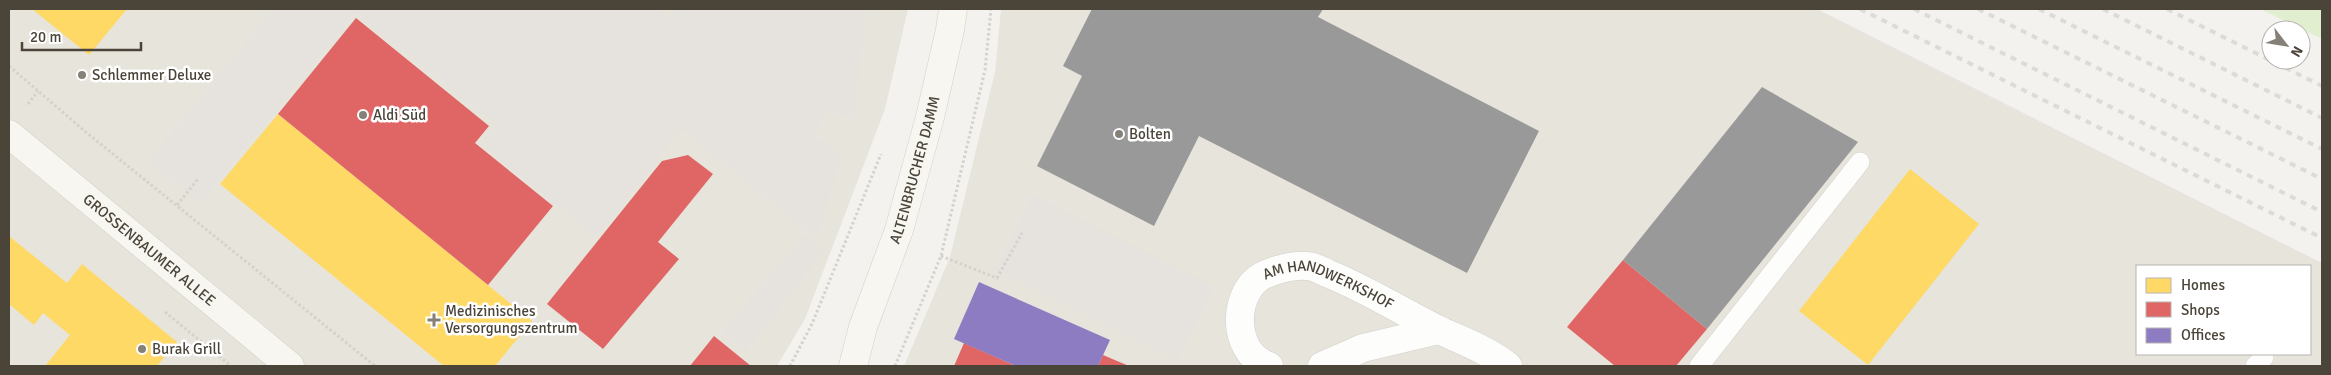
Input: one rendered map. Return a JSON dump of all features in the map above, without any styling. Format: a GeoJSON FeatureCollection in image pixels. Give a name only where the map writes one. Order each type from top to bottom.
{"type":"FeatureCollection","features":[{"type":"Feature","properties":{"kind":"main road","name":"ALTENBRUCHER DAMM"},"geometry":{"type":"LineString","coordinates":[[853,366],[863,327],[899,230],[930,117],[953,9]]}},
{"type":"Feature","properties":{"kind":"main road","name":"GROSSENBAUMER ALLEE"},"geometry":{"type":"LineString","coordinates":[[9,134],[290,366]]}},
{"type":"Feature","properties":{"kind":"main road","name":"ALTENBRUCHER DAMM"},"geometry":{"type":"LineString","coordinates":[[836,366],[863,327]]}},
{"type":"Feature","properties":{"kind":"street","name":"AM HANDWERKSHOF"},"geometry":{"type":"LineString","coordinates":[[1268,366],[1262,364],[1246,348],[1240,329],[1241,306],[1254,282],[1280,268],[1309,265],[1344,280],[1439,330],[1494,355],[1508,366]]}},
{"type":"Feature","properties":{"kind":"street"},"geometry":{"type":"LineString","coordinates":[[1322,366],[1363,348],[1439,330]]}},
{"type":"Feature","properties":{"kind":"lane"},"geometry":{"type":"LineString","coordinates":[[1699,366],[1860,162]]}},
{"type":"Feature","properties":{"kind":"path"},"geometry":{"type":"LineString","coordinates":[[895,366],[941,256],[985,70],[991,9]]}},
{"type":"Feature","properties":{"kind":"path"},"geometry":{"type":"LineString","coordinates":[[9,66],[87,133],[375,366]]}},
{"type":"Feature","properties":{"kind":"path"},"geometry":{"type":"LineString","coordinates":[[790,366],[812,324],[882,150]]}},
{"type":"Feature","properties":{"kind":"path"},"geometry":{"type":"LineString","coordinates":[[177,205],[198,178]]}},
{"type":"Feature","properties":{"kind":"path"},"geometry":{"type":"LineString","coordinates":[[941,256],[997,278],[1022,233]]}},
{"type":"Feature","properties":{"kind":"shaded area"},"geometry":{"type":"Polygon","coordinates":[[[9,9],[908,9],[885,109],[805,319],[777,366],[9,366],[9,9]]]}},
{"type":"Feature","properties":{"kind":"shaded area"},"geometry":{"type":"Polygon","coordinates":[[[273,9],[660,9],[671,17],[678,9],[866,9],[854,118],[828,111],[814,136],[842,153],[817,239],[682,130],[595,237],[481,144],[496,125],[356,12],[200,203],[148,161],[273,9]]]}},
{"type":"Feature","properties":{"kind":"shaded area"},"geometry":{"type":"Polygon","coordinates":[[[1001,9],[1817,9],[2322,263],[2322,366],[904,366],[950,257],[995,72],[1001,9]]]}},
{"type":"Feature","properties":{"kind":"shaded area"},"geometry":{"type":"Polygon","coordinates":[[[1033,194],[1215,287],[1177,361],[995,269],[1033,194]]]}},
{"type":"Feature","properties":{"kind":"shaded area"},"geometry":{"type":"Polygon","coordinates":[[[805,234],[825,250],[746,352],[721,333],[805,234]]]}},
{"type":"Feature","properties":{"kind":"green space"},"geometry":{"type":"Polygon","coordinates":[[[2260,9],[2322,9],[2322,39],[2311,34],[2311,20],[2283,20],[2260,9]]]}},
{"type":"Feature","properties":{"kind":"building: Homes"},"geometry":{"type":"Polygon","coordinates":[[[32,9],[127,9],[89,55],[32,9]]]}},
{"type":"Feature","properties":{"kind":"building: Homes"},"geometry":{"type":"Polygon","coordinates":[[[278,114],[532,321],[495,366],[444,366],[220,184],[278,114]]]}},
{"type":"Feature","properties":{"kind":"building: Homes"},"geometry":{"type":"Polygon","coordinates":[[[1910,169],[1979,224],[1868,365],[1799,311],[1910,169]]]}},
{"type":"Feature","properties":{"kind":"building: Homes"},"geometry":{"type":"Polygon","coordinates":[[[9,236],[67,283],[82,264],[177,342],[157,366],[45,366],[70,335],[43,313],[34,325],[9,304],[9,236]]]}},
{"type":"Feature","properties":{"kind":"building: Shops"},"geometry":{"type":"Polygon","coordinates":[[[356,18],[489,126],[475,143],[553,206],[488,285],[278,114],[356,18]]]}},
{"type":"Feature","properties":{"kind":"building: Shops"},"geometry":{"type":"Polygon","coordinates":[[[688,155],[713,174],[658,242],[679,259],[603,349],[547,304],[662,161],[688,155]]]}},
{"type":"Feature","properties":{"kind":"building: Shops"},"geometry":{"type":"Polygon","coordinates":[[[1623,260],[1707,329],[1676,366],[1615,366],[1567,327],[1623,260]]]}},
{"type":"Feature","properties":{"kind":"building: Shops"},"geometry":{"type":"Polygon","coordinates":[[[714,336],[751,366],[690,366],[714,336]]]}},
{"type":"Feature","properties":{"kind":"building: Shops"},"geometry":{"type":"Polygon","coordinates":[[[964,343],[1016,366],[954,366],[964,343]]]}},
{"type":"Feature","properties":{"kind":"building: Shops"},"geometry":{"type":"Polygon","coordinates":[[[1103,355],[1129,366],[1098,366],[1103,355]]]}},
{"type":"Feature","properties":{"kind":"building: Offices"},"geometry":{"type":"Polygon","coordinates":[[[979,282],[1110,340],[1098,366],[1016,366],[954,339],[979,282]]]}},
{"type":"Feature","properties":{"kind":"building: Industry"},"geometry":{"type":"Polygon","coordinates":[[[1092,9],[1323,9],[1318,17],[1539,131],[1467,273],[1199,136],[1154,226],[1037,166],[1082,76],[1063,66],[1092,9]]]}},
{"type":"Feature","properties":{"kind":"building: Industry"},"geometry":{"type":"Polygon","coordinates":[[[1762,87],[1858,142],[1707,329],[1623,260],[1762,87]]]}},
{"type":"Feature","properties":{"kind":"railway"},"geometry":{"type":"LineString","coordinates":[[1860,9],[2322,238]]}},
{"type":"Feature","properties":{"kind":"railway"},"geometry":{"type":"LineString","coordinates":[[1914,9],[2322,212]]}},
{"type":"Feature","properties":{"kind":"railway"},"geometry":{"type":"LineString","coordinates":[[1978,9],[2322,179]]}},
{"type":"Feature","properties":{"kind":"railway"},"geometry":{"type":"LineString","coordinates":[[2039,9],[2322,149]]}},
{"type":"Feature","properties":{"kind":"railway"},"geometry":{"type":"LineString","coordinates":[[2103,9],[2322,118]]}},
{"type":"Feature","properties":{"kind":"railway"},"geometry":{"type":"LineString","coordinates":[[2167,9],[2322,86]]}},
{"type":"Feature","properties":{"kind":"place","name":"Schlemmer Deluxe"},"geometry":{"type":"Point","coordinates":[82,75]}},
{"type":"Feature","properties":{"kind":"place","name":"Aldi Süd"},"geometry":{"type":"Point","coordinates":[363,115]}},
{"type":"Feature","properties":{"kind":"place","name":"Bolten"},"geometry":{"type":"Point","coordinates":[1119,134]}},
{"type":"Feature","properties":{"kind":"place","name":"Medizinisches Versorgungszentrum"},"geometry":{"type":"Point","coordinates":[434,320]}},
{"type":"Feature","properties":{"kind":"place","name":"Burak Grill"},"geometry":{"type":"Point","coordinates":[142,349]}}]}
